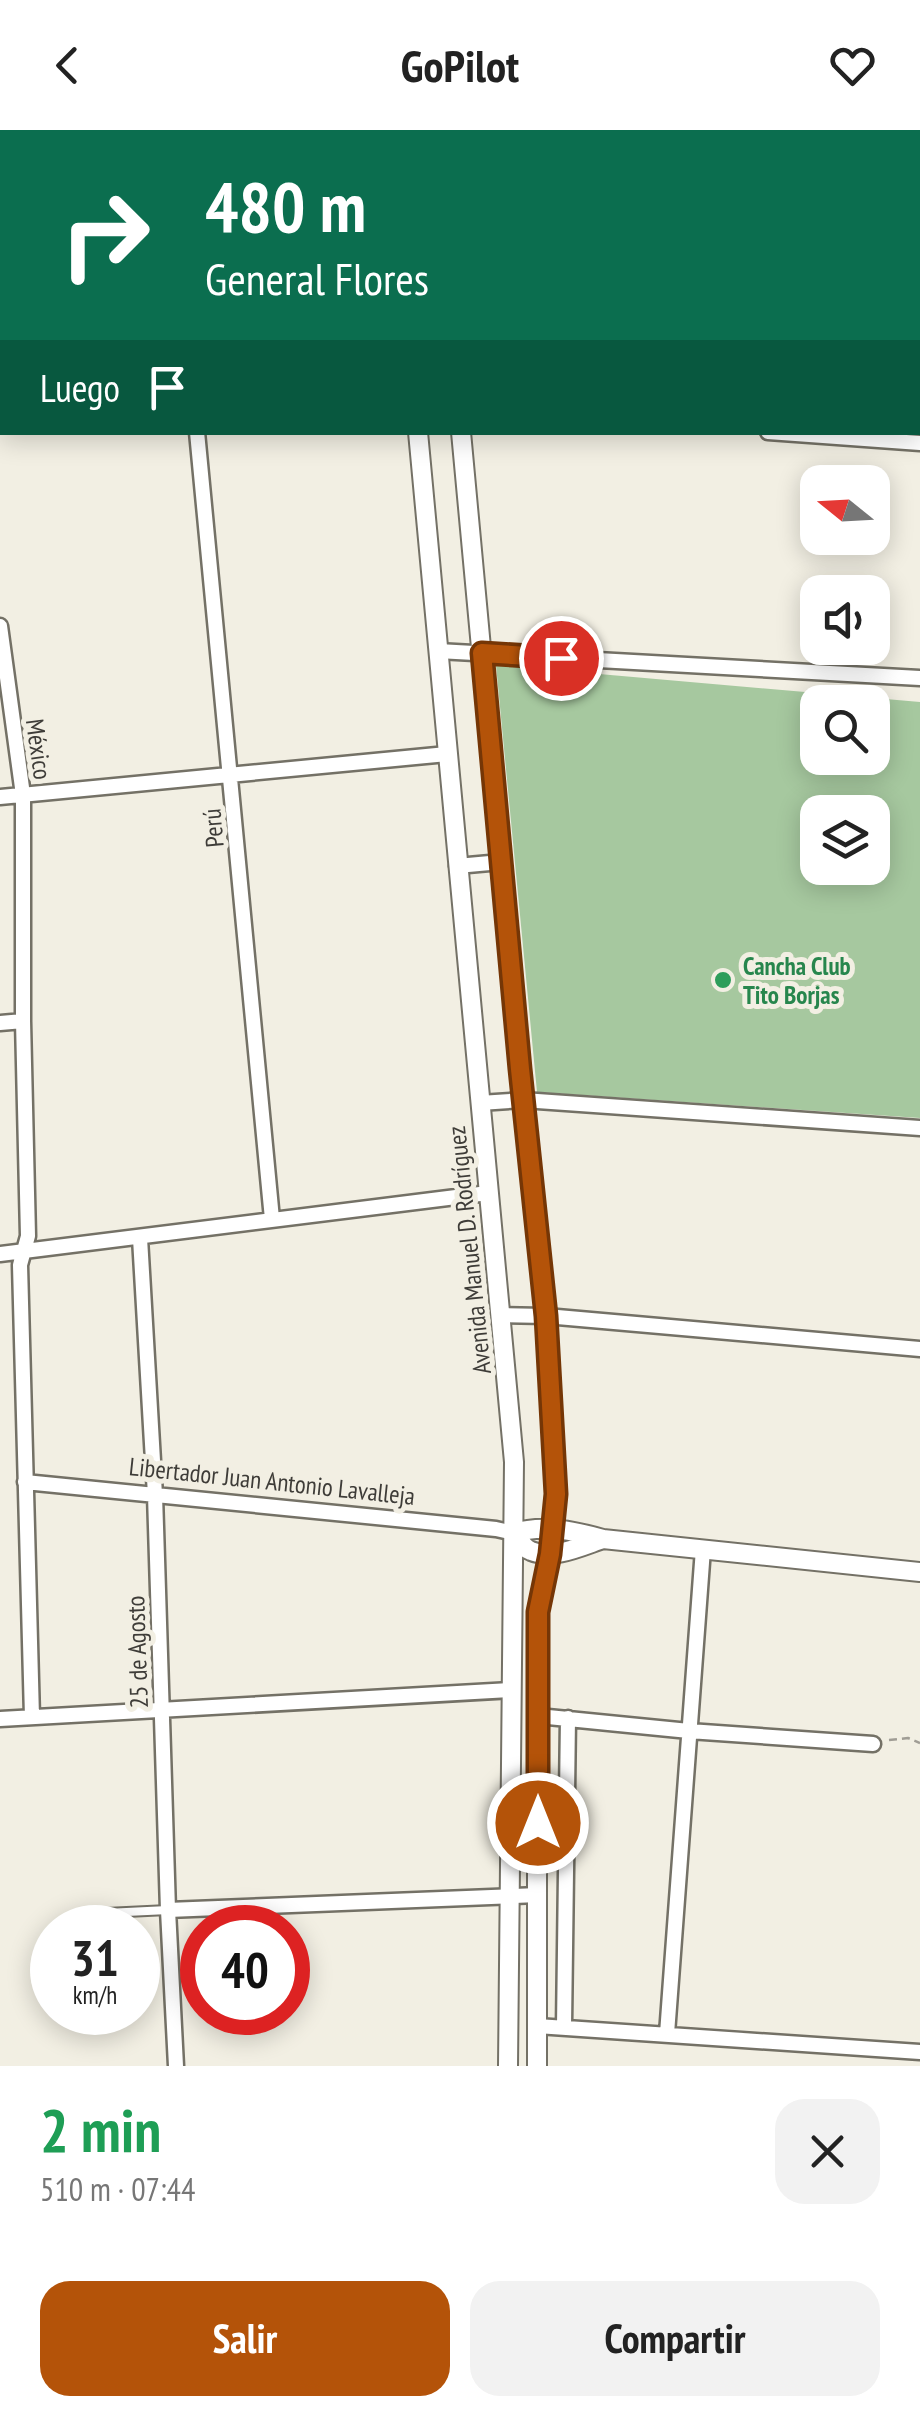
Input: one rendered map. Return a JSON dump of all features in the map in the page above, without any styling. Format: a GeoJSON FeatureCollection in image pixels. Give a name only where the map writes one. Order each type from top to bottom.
{"type":"FeatureCollection","features":[{"type":"Feature","properties":{"kind":"street","name":"Perú"},"geometry":{"type":"LineString","coordinates":[[197,435],[272,1219]]}},
{"type":"Feature","properties":{"kind":"street","name":"Avenida Manuel D. Rodríguez"},"geometry":{"type":"LineString","coordinates":[[418,435],[514,1462],[508,2066]]}},
{"type":"Feature","properties":{"kind":"street"},"geometry":{"type":"LineString","coordinates":[[461,435],[546,1316],[556,1494],[550,1554],[538,1612],[537,2066]]}},
{"type":"Feature","properties":{"kind":"street"},"geometry":{"type":"LineString","coordinates":[[819,435],[920,444]]}},
{"type":"Feature","properties":{"kind":"street","name":"México"},"geometry":{"type":"LineString","coordinates":[[0,626],[23,795],[28,1236],[20,1265],[32,1717]]}},
{"type":"Feature","properties":{"kind":"street"},"geometry":{"type":"LineString","coordinates":[[438,650],[920,678]]}},
{"type":"Feature","properties":{"kind":"street"},"geometry":{"type":"LineString","coordinates":[[0,797],[447,754]]}},
{"type":"Feature","properties":{"kind":"street"},"geometry":{"type":"LineString","coordinates":[[458,866],[501,862]]}},
{"type":"Feature","properties":{"kind":"street"},"geometry":{"type":"LineString","coordinates":[[0,1023],[24,1021]]}},
{"type":"Feature","properties":{"kind":"street"},"geometry":{"type":"LineString","coordinates":[[480,1102],[523,1100],[920,1128]]}},
{"type":"Feature","properties":{"kind":"street"},"geometry":{"type":"LineString","coordinates":[[0,1254],[488,1193]]}},
{"type":"Feature","properties":{"kind":"street","name":"25 de Agosto"},"geometry":{"type":"LineString","coordinates":[[140,1238],[155,1494],[176,2066]]}},
{"type":"Feature","properties":{"kind":"street"},"geometry":{"type":"LineString","coordinates":[[502,1315],[920,1349]]}},
{"type":"Feature","properties":{"kind":"street","name":"Libertador Juan Antonio Lavalleja"},"geometry":{"type":"LineString","coordinates":[[25,1482],[496,1528],[514,1533],[553,1530],[603,1539],[920,1572]]}},
{"type":"Feature","properties":{"kind":"street","name":"Libertador Juan Antonio Lavalleja"},"geometry":{"type":"LineString","coordinates":[[514,1533],[530,1551],[550,1554],[603,1539]]}},
{"type":"Feature","properties":{"kind":"street"},"geometry":{"type":"LineString","coordinates":[[668,2034],[703,1550]]}},
{"type":"Feature","properties":{"kind":"street"},"geometry":{"type":"LineString","coordinates":[[0,1719],[512,1690]]}},
{"type":"Feature","properties":{"kind":"street"},"geometry":{"type":"LineString","coordinates":[[538,1716],[873,1744]]}},
{"type":"Feature","properties":{"kind":"street"},"geometry":{"type":"LineString","coordinates":[[564,2026],[568,1718]]}},
{"type":"Feature","properties":{"kind":"street"},"geometry":{"type":"LineString","coordinates":[[168,1910],[538,1894]]}},
{"type":"Feature","properties":{"kind":"street"},"geometry":{"type":"LineString","coordinates":[[537,2026],[920,2052]]}},
{"type":"Feature","properties":{"kind":"lane"},"geometry":{"type":"LineString","coordinates":[[160,1910],[168,1910]]}},
{"type":"Feature","properties":{"kind":"path"},"geometry":{"type":"LineString","coordinates":[[873,1744],[908,1738],[920,1743]]}},
{"type":"Feature","properties":{"kind":"green space","name":"Cancha Club Tito Borjas"},"geometry":{"type":"Polygon","coordinates":[[[496,665],[800,692],[800,775],[890,775],[890,699],[920,702],[920,1118],[537,1092],[496,665]]]}},
{"type":"Feature","properties":{"kind":"place","name":"Cancha Club Tito Borjas"},"geometry":{"type":"Point","coordinates":[723,980]}},
{"type":"Feature","properties":{"kind":"route"},"geometry":{"type":"LineString","coordinates":[[538,1823],[538,1612],[550,1554],[556,1494],[546,1316],[482,653],[561,658]]}}]}
